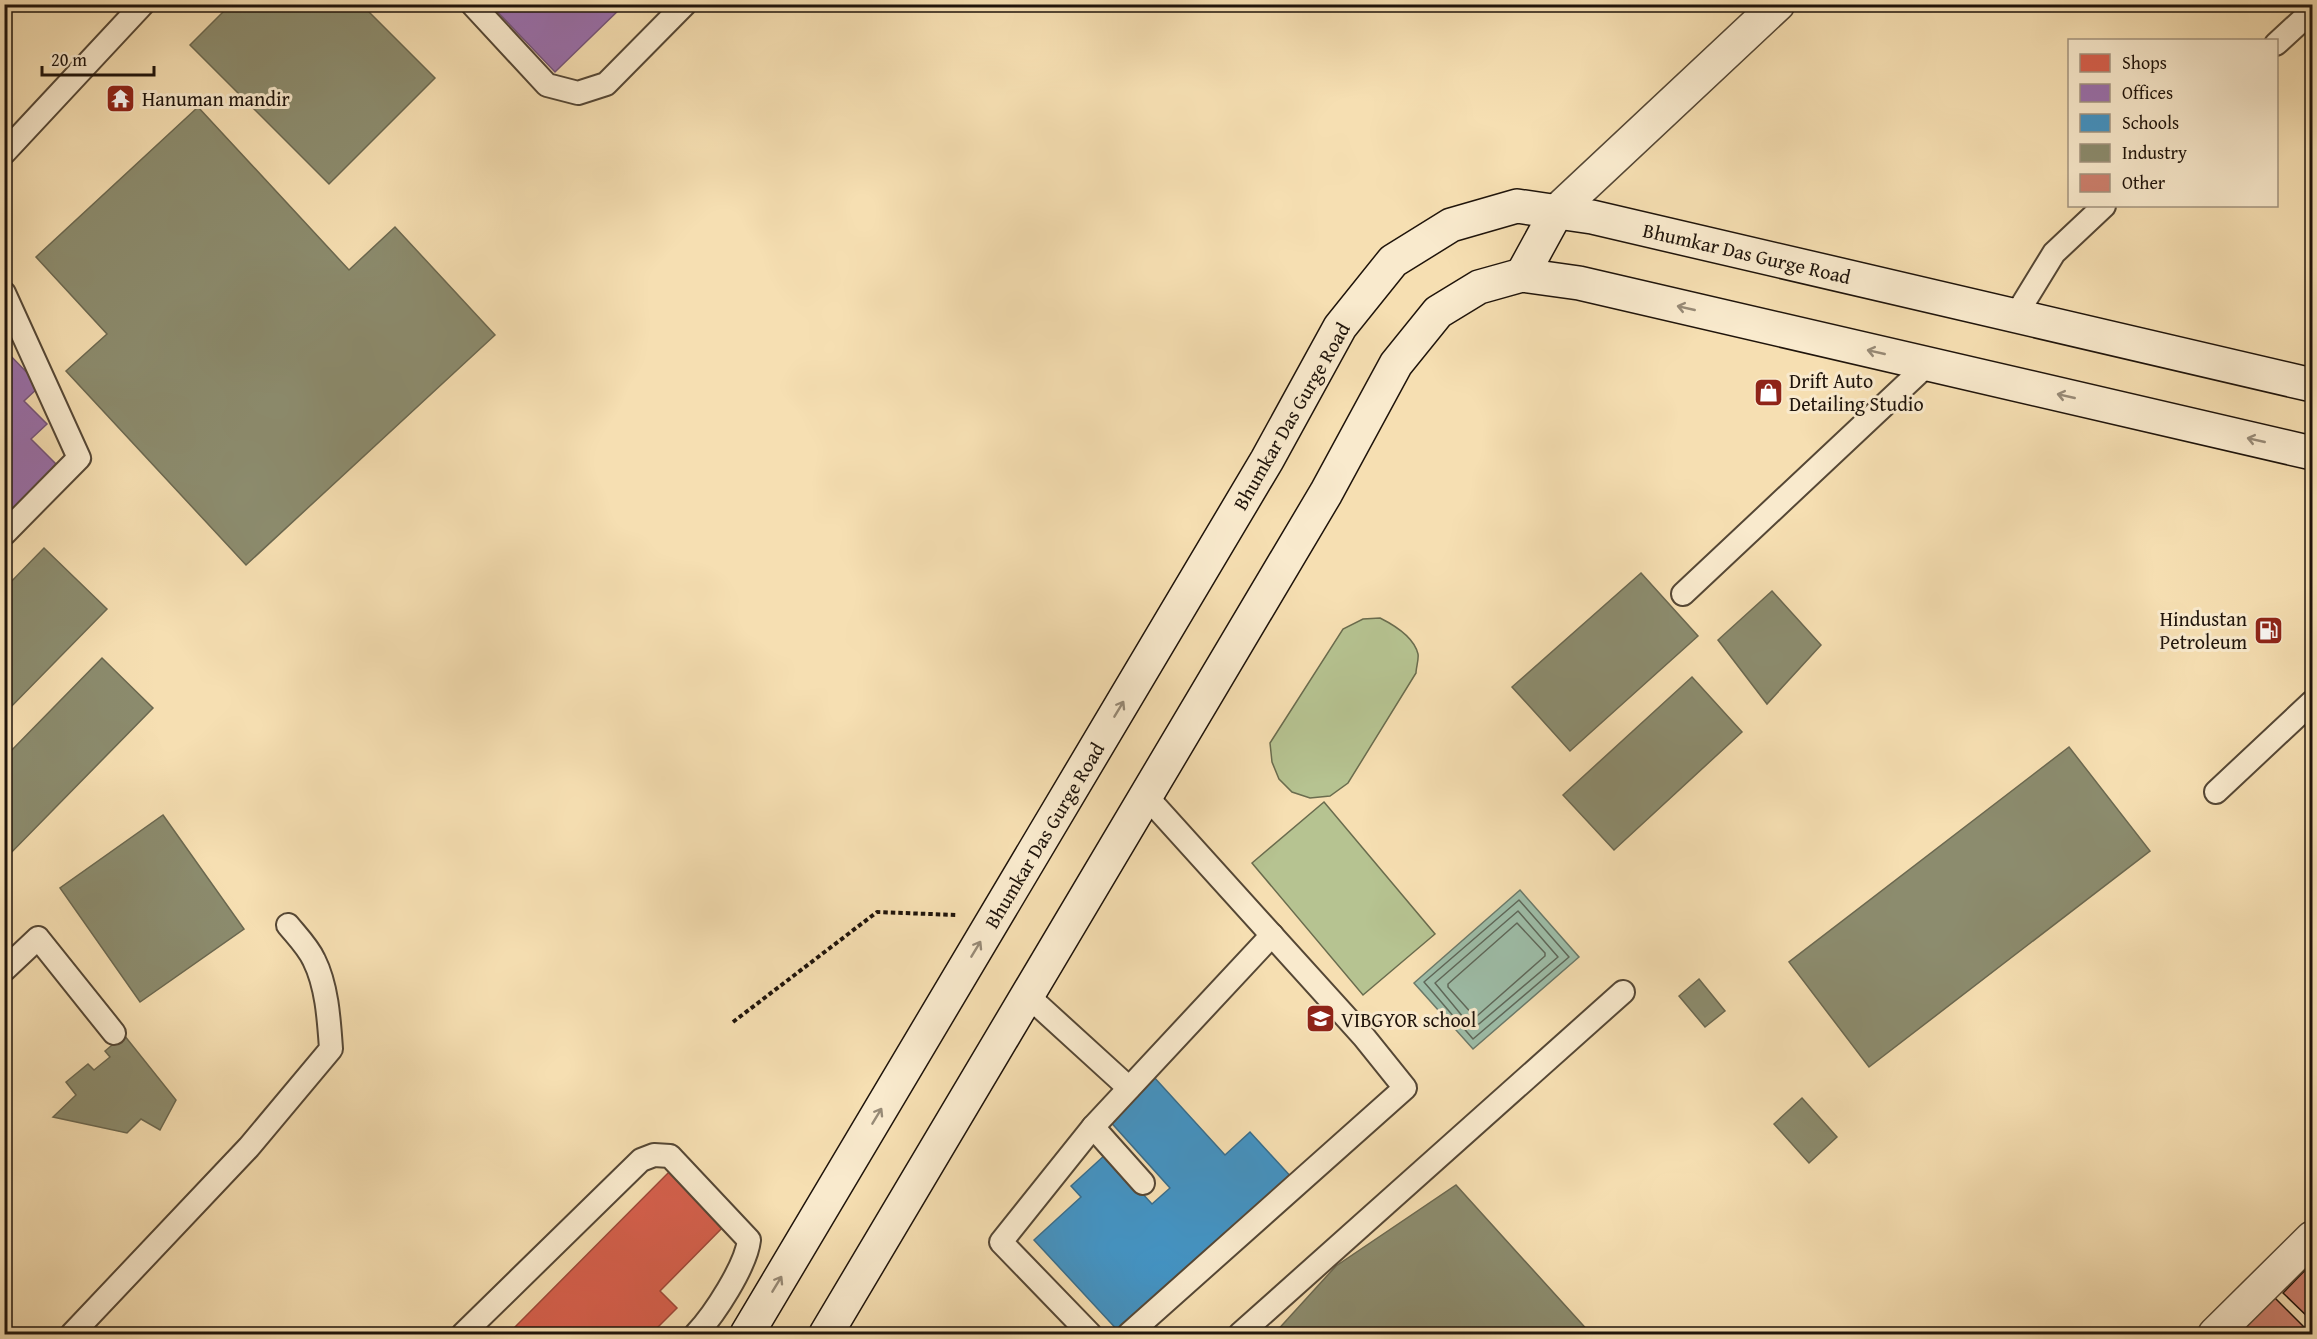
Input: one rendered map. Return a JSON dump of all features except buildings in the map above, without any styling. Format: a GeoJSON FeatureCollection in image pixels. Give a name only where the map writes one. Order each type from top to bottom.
{"type":"FeatureCollection","features":[{"type":"Feature","properties":{"kind":"main road"},"geometry":{"type":"LineString","coordinates":[[1522,275],[1557,211],[1778,4]]}},
{"type":"Feature","properties":{"kind":"main road","name":"Bhumkar Das Gurge Road"},"geometry":{"type":"LineString","coordinates":[[747,1335],[1267,460],[1340,327],[1393,261],[1451,225],[1517,206],[1603,219],[2313,386]]}},
{"type":"Feature","properties":{"kind":"main road"},"geometry":{"type":"LineString","coordinates":[[826,1335],[1326,493],[1396,364],[1438,312],[1479,287],[1522,275],[1579,283],[2313,453]]}},
{"type":"Feature","properties":{"kind":"main road"},"geometry":{"type":"LineString","coordinates":[[2215,1335],[2313,1238]]}},
{"type":"Feature","properties":{"kind":"lane"},"geometry":{"type":"LineString","coordinates":[[4,153],[143,4]]}},
{"type":"Feature","properties":{"kind":"lane"},"geometry":{"type":"LineString","coordinates":[[472,4],[548,85],[578,93],[606,84],[685,4]]}},
{"type":"Feature","properties":{"kind":"lane"},"geometry":{"type":"LineString","coordinates":[[2278,43],[2313,11]]}},
{"type":"Feature","properties":{"kind":"lane"},"geometry":{"type":"LineString","coordinates":[[2016,315],[2054,253],[2103,207]]}},
{"type":"Feature","properties":{"kind":"lane"},"geometry":{"type":"LineString","coordinates":[[4,293],[79,458],[4,534]]}},
{"type":"Feature","properties":{"kind":"lane"},"geometry":{"type":"LineString","coordinates":[[1683,594],[1928,364]]}},
{"type":"Feature","properties":{"kind":"lane"},"geometry":{"type":"LineString","coordinates":[[2216,792],[2313,702]]}},
{"type":"Feature","properties":{"kind":"lane"},"geometry":{"type":"LineString","coordinates":[[1129,1335],[1405,1088],[1364,1037],[1146,796]]}},
{"type":"Feature","properties":{"kind":"lane"},"geometry":{"type":"LineString","coordinates":[[72,1335],[249,1147],[331,1049],[330,1025],[321,980],[313,959],[288,925]]}},
{"type":"Feature","properties":{"kind":"lane"},"geometry":{"type":"LineString","coordinates":[[1090,1335],[1001,1242],[1093,1126],[1272,935]]}},
{"type":"Feature","properties":{"kind":"lane"},"geometry":{"type":"LineString","coordinates":[[4,970],[38,938],[114,1033]]}},
{"type":"Feature","properties":{"kind":"lane"},"geometry":{"type":"LineString","coordinates":[[1240,1335],[1623,992]]}},
{"type":"Feature","properties":{"kind":"lane"},"geometry":{"type":"LineString","coordinates":[[1027,995],[1129,1088]]}},
{"type":"Feature","properties":{"kind":"lane"},"geometry":{"type":"LineString","coordinates":[[1093,1126],[1143,1184]]}},
{"type":"Feature","properties":{"kind":"lane"},"geometry":{"type":"LineString","coordinates":[[463,1335],[641,1160],[654,1155],[670,1156],[749,1240],[748,1253],[709,1320],[696,1335]]}},
{"type":"Feature","properties":{"kind":"path"},"geometry":{"type":"LineString","coordinates":[[734,1022],[877,912],[996,916]]}},
{"type":"Feature","properties":{"kind":"shaded area"},"geometry":{"type":"Polygon","coordinates":[[[1380,618],[1408,637],[1416,648],[1418,658],[1416,673],[1348,783],[1330,796],[1310,798],[1292,792],[1279,779],[1272,762],[1270,743],[1343,629],[1363,619],[1380,618]]]}},
{"type":"Feature","properties":{"kind":"shaded area"},"geometry":{"type":"Polygon","coordinates":[[[1324,802],[1435,934],[1363,995],[1252,863],[1324,802]]]}},
{"type":"Feature","properties":{"kind":"water"},"geometry":{"type":"Polygon","coordinates":[[[1520,890],[1579,957],[1473,1049],[1414,983],[1520,890]]]}},
{"type":"Feature","properties":{"kind":"place","name":"Hanuman mandir"},"geometry":{"type":"Point","coordinates":[121,98]}},
{"type":"Feature","properties":{"kind":"place","name":"Drift Auto Detailing Studio"},"geometry":{"type":"Point","coordinates":[1768,392]}},
{"type":"Feature","properties":{"kind":"place","name":"Hindustan Petroleum"},"geometry":{"type":"Point","coordinates":[2268,630]}},
{"type":"Feature","properties":{"kind":"place","name":"VIBGYOR school"},"geometry":{"type":"Point","coordinates":[1320,1019]}}]}
